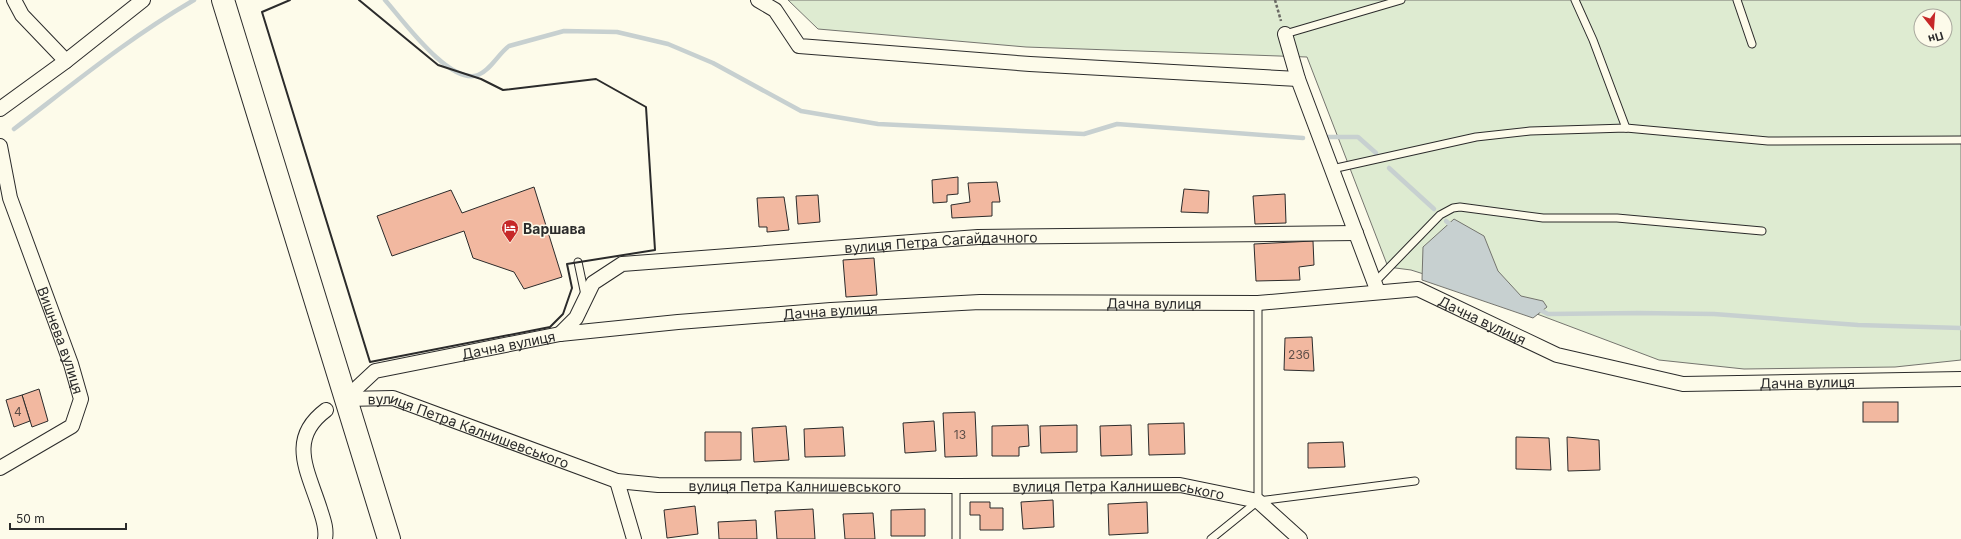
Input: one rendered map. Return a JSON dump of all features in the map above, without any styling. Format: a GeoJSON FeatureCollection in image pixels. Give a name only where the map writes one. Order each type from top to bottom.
{"type":"FeatureCollection","features":[{"type":"Feature","properties":{"kind":"highway"},"geometry":{"type":"LineString","coordinates":[[223,0],[335,405],[389,539]]}},
{"type":"Feature","properties":{"kind":"street"},"geometry":{"type":"LineString","coordinates":[[14,0],[22,15],[66,61]]}},
{"type":"Feature","properties":{"kind":"street"},"geometry":{"type":"LineString","coordinates":[[0,108],[66,61],[144,0]]}},
{"type":"Feature","properties":{"kind":"street"},"geometry":{"type":"LineString","coordinates":[[758,0],[775,10],[800,46],[1030,64],[1298,79]]}},
{"type":"Feature","properties":{"kind":"street"},"geometry":{"type":"LineString","coordinates":[[1285,34],[1298,79],[1376,287]]}},
{"type":"Feature","properties":{"kind":"street","name":"Вишнева вулиця"},"geometry":{"type":"LineString","coordinates":[[0,146],[10,198],[71,364],[80,399],[72,426],[0,468]]}},
{"type":"Feature","properties":{"kind":"street"},"geometry":{"type":"LineString","coordinates":[[0,209],[10,198]]}},
{"type":"Feature","properties":{"kind":"street","name":"вулиця Петра Сагайдачного"},"geometry":{"type":"LineString","coordinates":[[560,334],[576,318],[593,283],[622,264],[978,237],[1356,233]]}},
{"type":"Feature","properties":{"kind":"street","name":"Дачна вулиця"},"geometry":{"type":"LineString","coordinates":[[325,539],[325,525],[307,470],[303,444],[310,424],[375,371],[486,344],[560,334],[678,322],[808,312],[980,302],[1258,304],[1376,287],[1418,289],[1557,355],[1683,384],[1961,379]]}},
{"type":"Feature","properties":{"kind":"street","name":"вулиця Петра Калнишевського"},"geometry":{"type":"LineString","coordinates":[[335,405],[393,398],[617,481],[658,485],[1180,485],[1258,501]]}},
{"type":"Feature","properties":{"kind":"street"},"geometry":{"type":"LineString","coordinates":[[617,481],[634,539]]}},
{"type":"Feature","properties":{"kind":"street"},"geometry":{"type":"LineString","coordinates":[[1258,501],[1300,539]]}},
{"type":"Feature","properties":{"kind":"lane"},"geometry":{"type":"LineString","coordinates":[[1285,34],[1401,0]]}},
{"type":"Feature","properties":{"kind":"lane"},"geometry":{"type":"LineString","coordinates":[[1575,0],[1593,40],[1626,128]]}},
{"type":"Feature","properties":{"kind":"lane"},"geometry":{"type":"LineString","coordinates":[[1737,0],[1752,44]]}},
{"type":"Feature","properties":{"kind":"lane"},"geometry":{"type":"LineString","coordinates":[[1332,169],[1476,136],[1530,131],[1626,128],[1768,141],[1961,140]]}},
{"type":"Feature","properties":{"kind":"lane"},"geometry":{"type":"LineString","coordinates":[[1376,287],[1440,215],[1453,208],[1473,209],[1543,218],[1617,218],[1762,230]]}},
{"type":"Feature","properties":{"kind":"lane"},"geometry":{"type":"LineString","coordinates":[[578,262],[586,297]]}},
{"type":"Feature","properties":{"kind":"lane"},"geometry":{"type":"LineString","coordinates":[[1258,304],[1258,501],[1415,481]]}},
{"type":"Feature","properties":{"kind":"lane"},"geometry":{"type":"LineString","coordinates":[[956,486],[956,539]]}},
{"type":"Feature","properties":{"kind":"lane","name":"вулиця Петра Калнишевського"},"geometry":{"type":"LineString","coordinates":[[1211,539],[1258,501]]}},
{"type":"Feature","properties":{"kind":"path"},"geometry":{"type":"LineString","coordinates":[[1275,0],[1285,34]]}},
{"type":"Feature","properties":{"kind":"green space"},"geometry":{"type":"Polygon","coordinates":[[[788,0],[1961,0],[1961,360],[1895,367],[1744,369],[1659,360],[1468,288],[1411,270],[1388,267],[1307,57],[1026,47],[818,29],[788,0]]]}},
{"type":"Feature","properties":{"kind":"shaded area"},"geometry":{"type":"Polygon","coordinates":[[[1454,219],[1484,236],[1498,271],[1521,296],[1543,301],[1547,307],[1533,318],[1422,280],[1423,247],[1454,219]]]}},
{"type":"Feature","properties":{"kind":"building"},"geometry":{"type":"Polygon","coordinates":[[[958,177],[958,194],[947,195],[947,202],[933,203],[932,180],[958,177]]]}},
{"type":"Feature","properties":{"kind":"building"},"geometry":{"type":"Polygon","coordinates":[[[997,182],[1000,202],[992,202],[992,216],[952,218],[951,205],[970,202],[968,183],[997,182]]]}},
{"type":"Feature","properties":{"kind":"building","name":"Варшава"},"geometry":{"type":"Polygon","coordinates":[[[534,187],[562,277],[524,289],[514,272],[473,258],[464,231],[392,256],[377,216],[451,190],[462,213],[534,187]]]}},
{"type":"Feature","properties":{"kind":"building"},"geometry":{"type":"Polygon","coordinates":[[[1184,189],[1209,191],[1208,213],[1181,212],[1184,189]]]}},
{"type":"Feature","properties":{"kind":"building"},"geometry":{"type":"Polygon","coordinates":[[[1285,194],[1286,223],[1255,224],[1253,196],[1285,194]]]}},
{"type":"Feature","properties":{"kind":"building"},"geometry":{"type":"Polygon","coordinates":[[[818,195],[820,222],[798,224],[796,196],[818,195]]]}},
{"type":"Feature","properties":{"kind":"building"},"geometry":{"type":"Polygon","coordinates":[[[784,197],[789,230],[767,232],[767,227],[759,227],[757,198],[784,197]]]}},
{"type":"Feature","properties":{"kind":"building"},"geometry":{"type":"Polygon","coordinates":[[[1313,241],[1314,265],[1299,267],[1300,280],[1256,281],[1254,244],[1313,241]]]}},
{"type":"Feature","properties":{"kind":"building"},"geometry":{"type":"Polygon","coordinates":[[[874,258],[877,295],[846,297],[843,260],[874,258]]]}},
{"type":"Feature","properties":{"kind":"building"},"geometry":{"type":"Polygon","coordinates":[[[1312,337],[1314,371],[1284,370],[1285,338],[1312,337]]]}},
{"type":"Feature","properties":{"kind":"building"},"geometry":{"type":"Polygon","coordinates":[[[39,389],[48,421],[32,427],[22,395],[39,389]]]}},
{"type":"Feature","properties":{"kind":"building"},"geometry":{"type":"Polygon","coordinates":[[[22,395],[30,421],[14,427],[6,400],[22,395]]]}},
{"type":"Feature","properties":{"kind":"building"},"geometry":{"type":"Polygon","coordinates":[[[1863,402],[1898,402],[1898,422],[1863,422],[1863,402]]]}},
{"type":"Feature","properties":{"kind":"building"},"geometry":{"type":"Polygon","coordinates":[[[975,412],[977,456],[945,457],[943,413],[975,412]]]}},
{"type":"Feature","properties":{"kind":"building"},"geometry":{"type":"Polygon","coordinates":[[[934,421],[936,451],[905,453],[903,423],[934,421]]]}},
{"type":"Feature","properties":{"kind":"building"},"geometry":{"type":"Polygon","coordinates":[[[1184,423],[1185,454],[1149,455],[1148,424],[1184,423]]]}},
{"type":"Feature","properties":{"kind":"building"},"geometry":{"type":"Polygon","coordinates":[[[1028,425],[1029,446],[1019,447],[1019,456],[992,456],[992,426],[1028,425]]]}},
{"type":"Feature","properties":{"kind":"building"},"geometry":{"type":"Polygon","coordinates":[[[1077,425],[1077,452],[1041,453],[1040,426],[1077,425]]]}},
{"type":"Feature","properties":{"kind":"building"},"geometry":{"type":"Polygon","coordinates":[[[1131,425],[1132,455],[1101,456],[1100,426],[1131,425]]]}},
{"type":"Feature","properties":{"kind":"building"},"geometry":{"type":"Polygon","coordinates":[[[786,426],[789,460],[754,462],[752,428],[786,426]]]}},
{"type":"Feature","properties":{"kind":"building"},"geometry":{"type":"Polygon","coordinates":[[[843,427],[845,456],[805,457],[804,429],[843,427]]]}},
{"type":"Feature","properties":{"kind":"building"},"geometry":{"type":"Polygon","coordinates":[[[705,432],[741,432],[741,460],[705,461],[705,432]]]}},
{"type":"Feature","properties":{"kind":"building"},"geometry":{"type":"Polygon","coordinates":[[[1516,437],[1549,438],[1551,470],[1516,469],[1516,437]]]}},
{"type":"Feature","properties":{"kind":"building"},"geometry":{"type":"Polygon","coordinates":[[[1567,437],[1599,440],[1600,470],[1568,471],[1567,437]]]}},
{"type":"Feature","properties":{"kind":"building"},"geometry":{"type":"Polygon","coordinates":[[[1343,442],[1345,467],[1308,468],[1308,443],[1343,442]]]}},
{"type":"Feature","properties":{"kind":"building"},"geometry":{"type":"Polygon","coordinates":[[[1053,500],[1054,527],[1023,529],[1021,502],[1053,500]]]}},
{"type":"Feature","properties":{"kind":"building"},"geometry":{"type":"Polygon","coordinates":[[[970,502],[990,502],[990,508],[1003,508],[1003,530],[980,530],[980,515],[970,515],[970,502]]]}},
{"type":"Feature","properties":{"kind":"building"},"geometry":{"type":"Polygon","coordinates":[[[1147,502],[1148,533],[1109,535],[1108,504],[1147,502]]]}},
{"type":"Feature","properties":{"kind":"building"},"geometry":{"type":"Polygon","coordinates":[[[695,506],[698,534],[667,538],[664,510],[695,506]]]}},
{"type":"Feature","properties":{"kind":"building"},"geometry":{"type":"Polygon","coordinates":[[[813,509],[815,539],[777,539],[775,511],[813,509]]]}},
{"type":"Feature","properties":{"kind":"building"},"geometry":{"type":"Polygon","coordinates":[[[925,509],[925,536],[891,536],[891,510],[925,509]]]}},
{"type":"Feature","properties":{"kind":"building"},"geometry":{"type":"Polygon","coordinates":[[[873,513],[875,539],[845,539],[843,514],[873,513]]]}},
{"type":"Feature","properties":{"kind":"building"},"geometry":{"type":"Polygon","coordinates":[[[756,520],[757,539],[719,539],[718,522],[756,520]]]}},
{"type":"Feature","properties":{"kind":"waterway"},"geometry":{"type":"LineString","coordinates":[[14,129],[124,45],[170,14],[194,0]]}},
{"type":"Feature","properties":{"kind":"waterway"},"geometry":{"type":"LineString","coordinates":[[385,0],[427,49],[454,71],[467,76],[483,73],[509,46],[564,31],[617,32],[668,44],[713,63],[801,111],[878,124],[1084,134],[1117,124],[1303,138]]}},
{"type":"Feature","properties":{"kind":"waterway"},"geometry":{"type":"LineString","coordinates":[[1325,137],[1358,137],[1376,153]]}},
{"type":"Feature","properties":{"kind":"waterway"},"geometry":{"type":"LineString","coordinates":[[1389,168],[1434,209]]}},
{"type":"Feature","properties":{"kind":"waterway"},"geometry":{"type":"LineString","coordinates":[[1446,221],[1453,227]]}},
{"type":"Feature","properties":{"kind":"waterway"},"geometry":{"type":"LineString","coordinates":[[1538,309],[1548,314],[1714,314],[1858,325],[1961,328]]}},
{"type":"Feature","properties":{"kind":"wall"},"geometry":{"type":"LineString","coordinates":[[290,0],[262,12],[370,362],[550,327],[563,314],[572,288],[567,264],[655,250],[646,107],[596,79],[503,90],[481,79],[438,65],[359,0]]}},
{"type":"Feature","properties":{"kind":"place","name":"Варшава"},"geometry":{"type":"Point","coordinates":[510,243]}}]}
